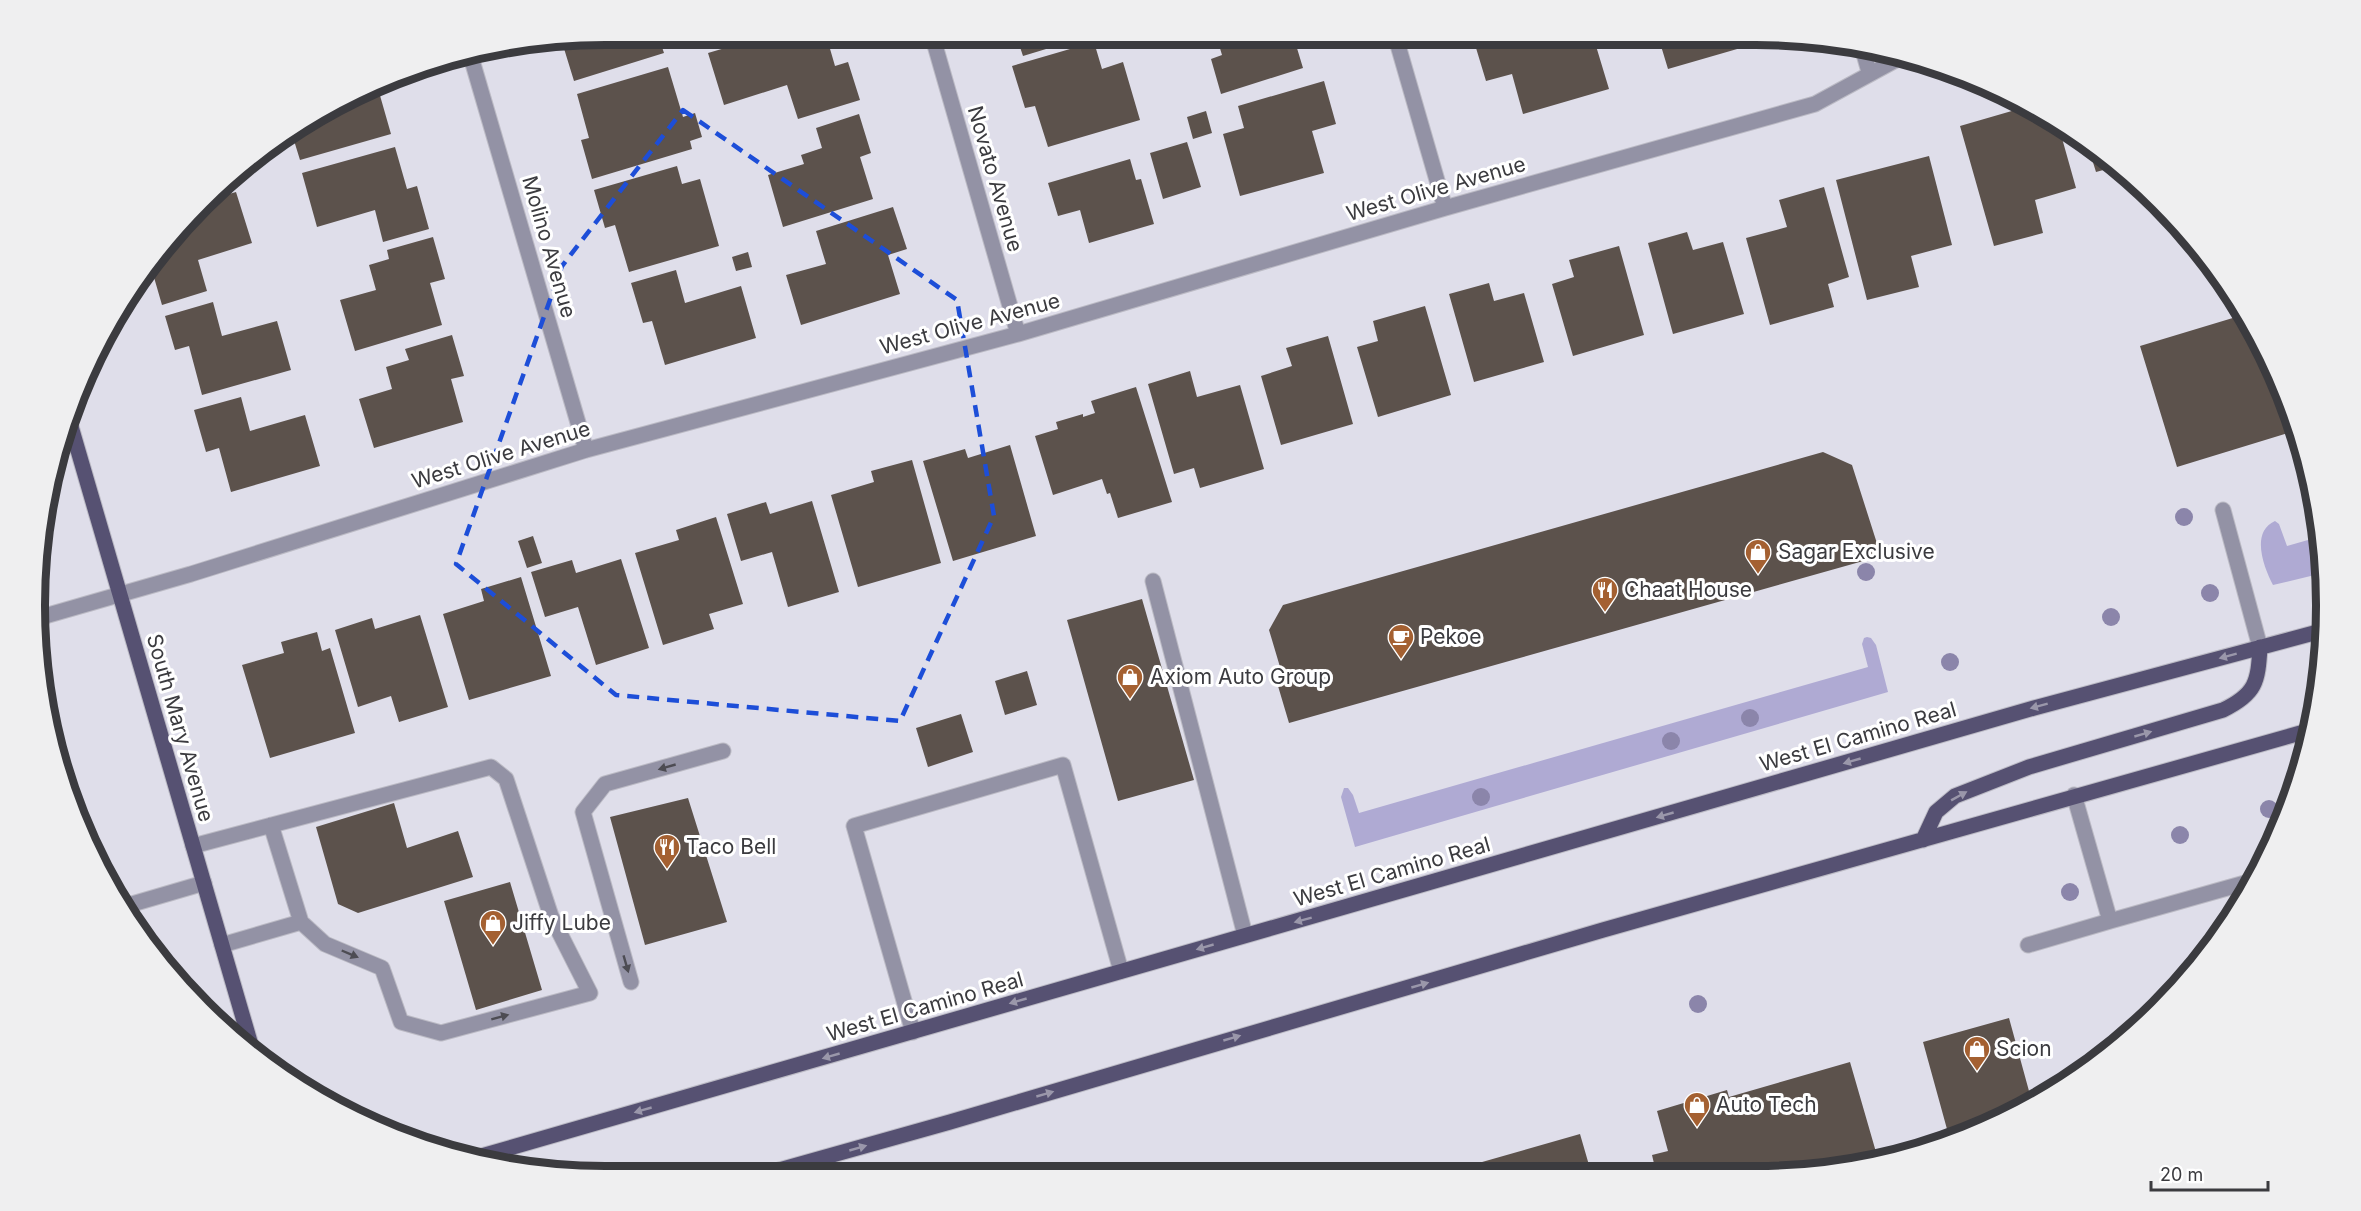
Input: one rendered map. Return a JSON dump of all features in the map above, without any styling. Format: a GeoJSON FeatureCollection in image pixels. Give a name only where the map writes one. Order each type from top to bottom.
{"type":"FeatureCollection","features":[{"type":"Feature","properties":{"kind":"main road","name":"South Mary Avenue"},"geometry":{"type":"LineString","coordinates":[[73,432],[249,1038]]}},
{"type":"Feature","properties":{"kind":"main road","name":"West El Camino Real"},"geometry":{"type":"LineString","coordinates":[[490,1154],[2034,708],[2315,633]]}},
{"type":"Feature","properties":{"kind":"main road"},"geometry":{"type":"LineString","coordinates":[[1923,840],[1936,812],[1955,796],[2029,767],[2223,710],[2240,702],[2251,690],[2258,674],[2260,647]]}},
{"type":"Feature","properties":{"kind":"main road"},"geometry":{"type":"LineString","coordinates":[[793,1166],[1603,930],[2074,795],[2301,733]]}},
{"type":"Feature","properties":{"kind":"street","name":"Novato Avenue"},"geometry":{"type":"LineString","coordinates":[[935,45],[1018,334]]}},
{"type":"Feature","properties":{"kind":"street"},"geometry":{"type":"LineString","coordinates":[[1398,45],[1445,208]]}},
{"type":"Feature","properties":{"kind":"street"},"geometry":{"type":"LineString","coordinates":[[1864,56],[1869,72]]}},
{"type":"Feature","properties":{"kind":"street","name":"Molino Avenue"},"geometry":{"type":"LineString","coordinates":[[472,61],[586,450]]}},
{"type":"Feature","properties":{"kind":"street","name":"West Olive Avenue"},"geometry":{"type":"LineString","coordinates":[[45,616],[586,450],[1018,334],[1445,208],[1815,104],[1891,62]]}},
{"type":"Feature","properties":{"kind":"street"},"geometry":{"type":"LineString","coordinates":[[2223,510],[2260,647]]}},
{"type":"Feature","properties":{"kind":"street"},"geometry":{"type":"LineString","coordinates":[[1153,581],[1245,935]]}},
{"type":"Feature","properties":{"kind":"street"},"geometry":{"type":"LineString","coordinates":[[631,982],[583,812],[605,784],[723,751]]}},
{"type":"Feature","properties":{"kind":"street"},"geometry":{"type":"LineString","coordinates":[[913,1032],[854,826],[1063,765],[1121,971]]}},
{"type":"Feature","properties":{"kind":"street"},"geometry":{"type":"LineString","coordinates":[[193,846],[270,825],[491,766],[506,779],[551,916],[590,993],[441,1033],[401,1022],[381,968],[325,944],[301,922],[270,825]]}},
{"type":"Feature","properties":{"kind":"street"},"geometry":{"type":"LineString","coordinates":[[2074,795],[2110,921]]}},
{"type":"Feature","properties":{"kind":"street"},"geometry":{"type":"LineString","coordinates":[[131,904],[204,883]]}},
{"type":"Feature","properties":{"kind":"street"},"geometry":{"type":"LineString","coordinates":[[2028,945],[2242,884]]}},
{"type":"Feature","properties":{"kind":"street"},"geometry":{"type":"LineString","coordinates":[[222,945],[301,922]]}},
{"type":"Feature","properties":{"kind":"highlighted area"},"geometry":{"type":"Polygon","coordinates":[[[683,110],[957,300],[994,516],[900,721],[616,695],[456,564],[562,266],[683,110]]]}},
{"type":"Feature","properties":{"kind":"shaded area"},"geometry":{"type":"Polygon","coordinates":[[[2275,521],[2279,524],[2287,546],[2312,539],[2315,575],[2273,585],[2261,551],[2263,533],[2267,526],[2275,521]]]}},
{"type":"Feature","properties":{"kind":"shaded area"},"geometry":{"type":"Polygon","coordinates":[[[1864,638],[1871,638],[1876,645],[1888,692],[1355,847],[1341,797],[1344,788],[1348,788],[1353,795],[1359,813],[1868,667],[1862,644],[1864,638]]]}},
{"type":"Feature","properties":{"kind":"building"},"geometry":{"type":"Polygon","coordinates":[[[661,45],[664,53],[574,81],[563,47],[661,45]]]}},
{"type":"Feature","properties":{"kind":"building"},"geometry":{"type":"Polygon","coordinates":[[[735,45],[829,45],[835,66],[848,62],[860,100],[798,119],[787,85],[724,105],[708,53],[735,45]]]}},
{"type":"Feature","properties":{"kind":"building"},"geometry":{"type":"Polygon","coordinates":[[[1019,45],[1059,45],[1023,56],[1019,45]]]}},
{"type":"Feature","properties":{"kind":"building"},"geometry":{"type":"Polygon","coordinates":[[[1084,45],[1095,45],[1102,69],[1123,62],[1140,120],[1048,147],[1035,106],[1025,108],[1012,66],[1084,45]]]}},
{"type":"Feature","properties":{"kind":"building"},"geometry":{"type":"Polygon","coordinates":[[[1219,45],[1296,45],[1303,68],[1221,94],[1211,59],[1222,55],[1219,45]]]}},
{"type":"Feature","properties":{"kind":"building"},"geometry":{"type":"Polygon","coordinates":[[[1475,45],[1596,45],[1609,89],[1523,114],[1512,74],[1486,81],[1475,45]]]}},
{"type":"Feature","properties":{"kind":"building"},"geometry":{"type":"Polygon","coordinates":[[[1661,45],[1751,45],[1668,69],[1661,45]]]}},
{"type":"Feature","properties":{"kind":"building"},"geometry":{"type":"Polygon","coordinates":[[[668,67],[683,117],[695,113],[702,137],[690,141],[692,149],[592,179],[581,140],[589,138],[577,94],[668,67]]]}},
{"type":"Feature","properties":{"kind":"building"},"geometry":{"type":"Polygon","coordinates":[[[1324,81],[1336,124],[1312,131],[1324,173],[1240,196],[1223,134],[1244,128],[1238,106],[1324,81]]]}},
{"type":"Feature","properties":{"kind":"building"},"geometry":{"type":"Polygon","coordinates":[[[379,93],[391,134],[300,160],[294,139],[325,120],[379,93]]]}},
{"type":"Feature","properties":{"kind":"building"},"geometry":{"type":"Polygon","coordinates":[[[2016,110],[2061,135],[2076,188],[2035,200],[2043,233],[1994,246],[1960,126],[2016,110]]]}},
{"type":"Feature","properties":{"kind":"building"},"geometry":{"type":"Polygon","coordinates":[[[1206,111],[1212,133],[1193,139],[1187,117],[1206,111]]]}},
{"type":"Feature","properties":{"kind":"building"},"geometry":{"type":"Polygon","coordinates":[[[859,114],[871,153],[860,157],[873,199],[783,227],[768,175],[804,164],[801,155],[822,148],[816,128],[859,114]]]}},
{"type":"Feature","properties":{"kind":"building"},"geometry":{"type":"Polygon","coordinates":[[[1187,142],[1201,187],[1163,199],[1150,153],[1187,142]]]}},
{"type":"Feature","properties":{"kind":"building"},"geometry":{"type":"Polygon","coordinates":[[[395,147],[407,189],[417,186],[429,229],[383,242],[375,210],[317,227],[302,173],[395,147]]]}},
{"type":"Feature","properties":{"kind":"building"},"geometry":{"type":"Polygon","coordinates":[[[1929,156],[1952,245],[1911,256],[1919,287],[1867,300],[1836,180],[1929,156]]]}},
{"type":"Feature","properties":{"kind":"building"},"geometry":{"type":"Polygon","coordinates":[[[2091,157],[2107,169],[2096,172],[2091,157]]]}},
{"type":"Feature","properties":{"kind":"building"},"geometry":{"type":"Polygon","coordinates":[[[1130,159],[1136,180],[1141,179],[1154,224],[1089,243],[1080,210],[1058,216],[1048,183],[1130,159]]]}},
{"type":"Feature","properties":{"kind":"building"},"geometry":{"type":"Polygon","coordinates":[[[677,166],[682,184],[700,179],[719,246],[629,272],[615,225],[605,228],[594,190],[677,166]]]}},
{"type":"Feature","properties":{"kind":"building"},"geometry":{"type":"Polygon","coordinates":[[[1824,187],[1849,277],[1828,284],[1834,307],[1770,325],[1746,238],[1787,227],[1779,200],[1824,187]]]}},
{"type":"Feature","properties":{"kind":"building"},"geometry":{"type":"Polygon","coordinates":[[[236,192],[252,243],[198,260],[207,291],[162,305],[153,275],[184,236],[224,196],[236,192]]]}},
{"type":"Feature","properties":{"kind":"building"},"geometry":{"type":"Polygon","coordinates":[[[893,207],[907,249],[888,255],[900,294],[801,325],[786,275],[826,264],[816,231],[893,207]]]}},
{"type":"Feature","properties":{"kind":"building"},"geometry":{"type":"Polygon","coordinates":[[[1687,232],[1693,250],[1723,242],[1744,314],[1673,334],[1648,243],[1687,232]]]}},
{"type":"Feature","properties":{"kind":"building"},"geometry":{"type":"Polygon","coordinates":[[[433,237],[445,279],[430,283],[442,325],[355,351],[340,300],[376,290],[369,265],[389,259],[387,250],[433,237]]]}},
{"type":"Feature","properties":{"kind":"building"},"geometry":{"type":"Polygon","coordinates":[[[1619,246],[1644,335],[1573,356],[1552,284],[1574,277],[1569,260],[1619,246]]]}},
{"type":"Feature","properties":{"kind":"building"},"geometry":{"type":"Polygon","coordinates":[[[748,252],[752,267],[736,271],[732,257],[748,252]]]}},
{"type":"Feature","properties":{"kind":"building"},"geometry":{"type":"Polygon","coordinates":[[[676,270],[685,303],[741,286],[756,338],[665,365],[652,321],[643,323],[631,283],[676,270]]]}},
{"type":"Feature","properties":{"kind":"building"},"geometry":{"type":"Polygon","coordinates":[[[1489,283],[1494,301],[1524,293],[1544,362],[1474,382],[1449,294],[1489,283]]]}},
{"type":"Feature","properties":{"kind":"building"},"geometry":{"type":"Polygon","coordinates":[[[213,302],[222,336],[277,321],[291,370],[202,395],[189,346],[175,350],[165,316],[213,302]]]}},
{"type":"Feature","properties":{"kind":"building"},"geometry":{"type":"Polygon","coordinates":[[[1425,306],[1451,395],[1378,417],[1357,347],[1378,341],[1373,321],[1425,306]]]}},
{"type":"Feature","properties":{"kind":"building"},"geometry":{"type":"Polygon","coordinates":[[[2236,317],[2273,391],[2288,433],[2177,467],[2140,346],[2236,317]]]}},
{"type":"Feature","properties":{"kind":"building"},"geometry":{"type":"Polygon","coordinates":[[[452,335],[464,376],[451,379],[463,422],[374,448],[359,399],[392,389],[386,367],[409,360],[405,349],[452,335]]]}},
{"type":"Feature","properties":{"kind":"building"},"geometry":{"type":"Polygon","coordinates":[[[1328,336],[1353,424],[1281,445],[1261,376],[1292,366],[1286,348],[1328,336]]]}},
{"type":"Feature","properties":{"kind":"building"},"geometry":{"type":"Polygon","coordinates":[[[1190,371],[1197,397],[1240,385],[1264,469],[1200,488],[1194,468],[1174,474],[1148,384],[1190,371]]]}},
{"type":"Feature","properties":{"kind":"building"},"geometry":{"type":"Polygon","coordinates":[[[1136,387],[1172,502],[1118,518],[1110,493],[1107,494],[1102,479],[1053,495],[1035,436],[1058,429],[1056,422],[1095,413],[1091,401],[1136,387]]]}},
{"type":"Feature","properties":{"kind":"building"},"geometry":{"type":"Polygon","coordinates":[[[241,397],[250,431],[305,415],[320,466],[231,492],[219,448],[206,452],[194,410],[241,397]]]}},
{"type":"Feature","properties":{"kind":"building"},"geometry":{"type":"Polygon","coordinates":[[[1010,445],[1036,536],[953,561],[923,461],[965,449],[968,458],[1010,445]]]}},
{"type":"Feature","properties":{"kind":"building"},"geometry":{"type":"Polygon","coordinates":[[[1823,452],[1852,465],[1881,556],[1289,723],[1278,686],[1283,677],[1269,630],[1283,605],[1823,452]]]}},
{"type":"Feature","properties":{"kind":"building"},"geometry":{"type":"Polygon","coordinates":[[[912,460],[941,563],[858,587],[831,495],[874,482],[871,471],[912,460]]]}},
{"type":"Feature","properties":{"kind":"building"},"geometry":{"type":"Polygon","coordinates":[[[812,501],[839,592],[788,607],[772,552],[741,561],[727,514],[766,502],[770,514],[812,501]]]}},
{"type":"Feature","properties":{"kind":"building"},"geometry":{"type":"Polygon","coordinates":[[[716,517],[743,604],[709,614],[714,629],[663,645],[635,553],[679,540],[676,530],[716,517]]]}},
{"type":"Feature","properties":{"kind":"building"},"geometry":{"type":"Polygon","coordinates":[[[533,536],[542,563],[527,568],[518,541],[533,536]]]}},
{"type":"Feature","properties":{"kind":"building"},"geometry":{"type":"Polygon","coordinates":[[[621,559],[649,648],[596,665],[578,607],[545,617],[531,572],[572,560],[576,573],[621,559]]]}},
{"type":"Feature","properties":{"kind":"building"},"geometry":{"type":"Polygon","coordinates":[[[521,577],[551,676],[469,700],[443,614],[484,601],[481,589],[521,577]]]}},
{"type":"Feature","properties":{"kind":"building","name":"Axiom Auto Group"},"geometry":{"type":"Polygon","coordinates":[[[1142,599],[1194,780],[1118,801],[1067,620],[1142,599]]]}},
{"type":"Feature","properties":{"kind":"building"},"geometry":{"type":"Polygon","coordinates":[[[420,615],[448,707],[399,722],[391,696],[358,707],[335,630],[372,618],[375,629],[420,615]]]}},
{"type":"Feature","properties":{"kind":"building"},"geometry":{"type":"Polygon","coordinates":[[[317,632],[322,651],[330,648],[355,733],[270,758],[242,665],[284,653],[281,642],[317,632]]]}},
{"type":"Feature","properties":{"kind":"building"},"geometry":{"type":"Polygon","coordinates":[[[1027,671],[1037,705],[1005,715],[995,681],[1027,671]]]}},
{"type":"Feature","properties":{"kind":"building"},"geometry":{"type":"Polygon","coordinates":[[[961,714],[973,752],[928,767],[916,728],[961,714]]]}},
{"type":"Feature","properties":{"kind":"building","name":"Taco Bell"},"geometry":{"type":"Polygon","coordinates":[[[688,798],[727,922],[645,945],[610,817],[688,798]]]}},
{"type":"Feature","properties":{"kind":"building"},"geometry":{"type":"Polygon","coordinates":[[[394,803],[407,848],[458,831],[473,877],[358,913],[338,904],[316,827],[394,803]]]}},
{"type":"Feature","properties":{"kind":"building","name":"Jiffy Lube"},"geometry":{"type":"Polygon","coordinates":[[[510,882],[542,990],[476,1010],[444,901],[510,882]]]}},
{"type":"Feature","properties":{"kind":"building","name":"Scion"},"geometry":{"type":"Polygon","coordinates":[[[2009,1018],[2030,1094],[1948,1132],[1923,1042],[2009,1018]]]}},
{"type":"Feature","properties":{"kind":"building"},"geometry":{"type":"Polygon","coordinates":[[[1850,1062],[1876,1153],[1792,1165],[1655,1166],[1652,1155],[1668,1151],[1657,1111],[1727,1090],[1729,1097],[1850,1062]]]}},
{"type":"Feature","properties":{"kind":"building"},"geometry":{"type":"Polygon","coordinates":[[[1580,1134],[1589,1166],[1468,1166],[1580,1134]]]}},
{"type":"Feature","properties":{"kind":"place","name":"Sagar Exclusive"},"geometry":{"type":"Point","coordinates":[1758,575]}},
{"type":"Feature","properties":{"kind":"place","name":"Chaat House"},"geometry":{"type":"Point","coordinates":[1605,613]}},
{"type":"Feature","properties":{"kind":"place","name":"Pekoe"},"geometry":{"type":"Point","coordinates":[1401,660]}},
{"type":"Feature","properties":{"kind":"place","name":"Axiom Auto Group"},"geometry":{"type":"Point","coordinates":[1130,700]}},
{"type":"Feature","properties":{"kind":"place","name":"Taco Bell"},"geometry":{"type":"Point","coordinates":[667,870]}},
{"type":"Feature","properties":{"kind":"place","name":"Jiffy Lube"},"geometry":{"type":"Point","coordinates":[493,946]}},
{"type":"Feature","properties":{"kind":"place","name":"Scion"},"geometry":{"type":"Point","coordinates":[1977,1072]}},
{"type":"Feature","properties":{"kind":"place","name":"Auto Tech"},"geometry":{"type":"Point","coordinates":[1697,1128]}}]}
